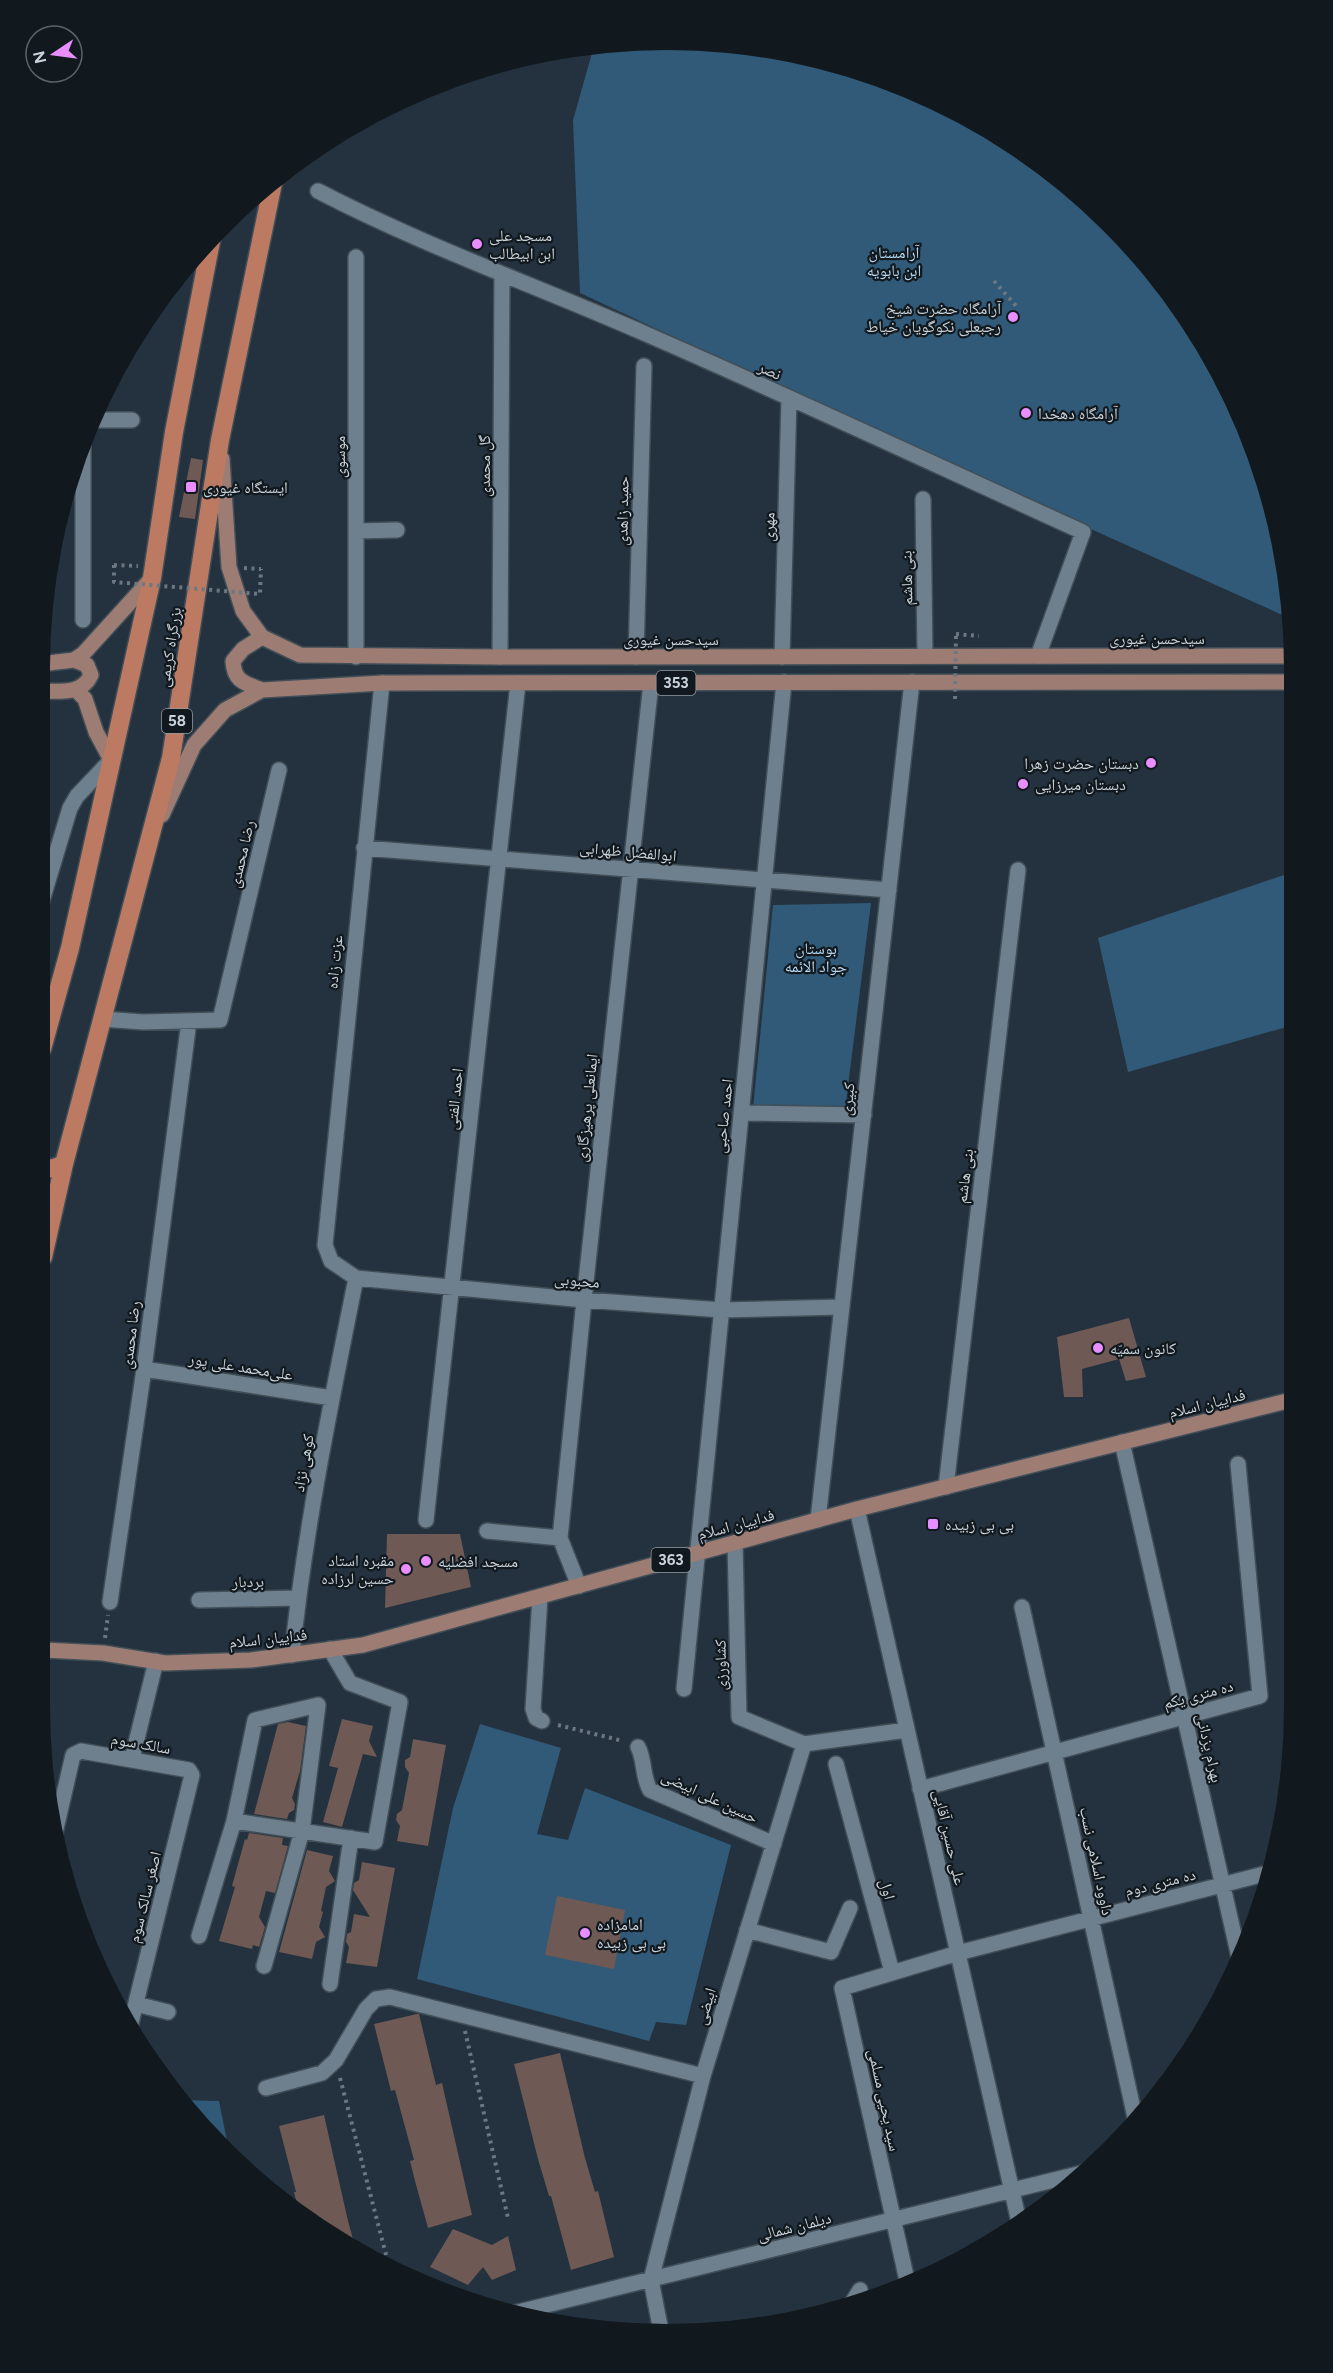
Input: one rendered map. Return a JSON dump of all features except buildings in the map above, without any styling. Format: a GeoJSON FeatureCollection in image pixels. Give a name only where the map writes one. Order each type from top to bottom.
{"type":"FeatureCollection","features":[{"type":"Feature","properties":{"kind":"highway","name":"بزرگراه کریمی"},"geometry":{"type":"LineString","coordinates":[[49,1230],[64,1164],[171,758],[220,440],[271,194]]}},
{"type":"Feature","properties":{"kind":"highway","name":"بزرگراه کریمی"},"geometry":{"type":"LineString","coordinates":[[49,1023],[70,948],[152,578],[174,432],[209,254]]}},
{"type":"Feature","properties":{"kind":"highway"},"geometry":{"type":"LineString","coordinates":[[49,1168],[64,1164]]}},
{"type":"Feature","properties":{"kind":"main road","name":"سیدحسن غیوری"},"geometry":{"type":"LineString","coordinates":[[220,440],[230,567],[243,611],[262,637],[300,656],[1284,656]]}},
{"type":"Feature","properties":{"kind":"main road"},"geometry":{"type":"LineString","coordinates":[[49,663],[74,660],[83,654],[152,578]]}},
{"type":"Feature","properties":{"kind":"main road"},"geometry":{"type":"LineString","coordinates":[[262,637],[243,650],[233,661],[233,672],[241,682],[262,690]]}},
{"type":"Feature","properties":{"kind":"main road"},"geometry":{"type":"LineString","coordinates":[[49,692],[76,690],[87,684],[91,675],[87,665],[74,660]]}},
{"type":"Feature","properties":{"kind":"main road","name":"353"},"geometry":{"type":"LineString","coordinates":[[148,845],[194,745],[225,710],[262,690],[382,683],[1284,682]]}},
{"type":"Feature","properties":{"kind":"main road"},"geometry":{"type":"LineString","coordinates":[[76,690],[85,699],[96,732],[111,760]]}},
{"type":"Feature","properties":{"kind":"main road","name":"فداییان اسلام"},"geometry":{"type":"LineString","coordinates":[[49,1650],[103,1653],[156,1661],[251,1660],[363,1645],[857,1509],[1284,1403]]}},
{"type":"Feature","properties":{"kind":"street","name":"نصر"},"geometry":{"type":"LineString","coordinates":[[318,191],[358,212],[502,275],[645,333],[1083,532],[1038,656]]}},
{"type":"Feature","properties":{"kind":"street","name":"موسوی"},"geometry":{"type":"LineString","coordinates":[[356,257],[356,657]]}},
{"type":"Feature","properties":{"kind":"street","name":"گل محمدی"},"geometry":{"type":"LineString","coordinates":[[500,657],[502,275]]}},
{"type":"Feature","properties":{"kind":"street","name":"حمید زاهدی"},"geometry":{"type":"LineString","coordinates":[[636,657],[644,366]]}},
{"type":"Feature","properties":{"kind":"street","name":"مهری"},"geometry":{"type":"LineString","coordinates":[[782,657],[789,399]]}},
{"type":"Feature","properties":{"kind":"street"},"geometry":{"type":"LineString","coordinates":[[101,420],[132,420]]}},
{"type":"Feature","properties":{"kind":"street"},"geometry":{"type":"LineString","coordinates":[[83,465],[83,620]]}},
{"type":"Feature","properties":{"kind":"street","name":"بنی هاشم"},"geometry":{"type":"LineString","coordinates":[[923,499],[925,656]]}},
{"type":"Feature","properties":{"kind":"street"},"geometry":{"type":"LineString","coordinates":[[357,531],[397,530]]}},
{"type":"Feature","properties":{"kind":"street","name":"احمد صاحبی"},"geometry":{"type":"LineString","coordinates":[[684,1689],[784,682]]}},
{"type":"Feature","properties":{"kind":"street","name":"کبیری"},"geometry":{"type":"LineString","coordinates":[[818,1520],[912,682]]}},
{"type":"Feature","properties":{"kind":"street","name":"عزت زاده"},"geometry":{"type":"LineString","coordinates":[[325,1245],[382,683]]}},
{"type":"Feature","properties":{"kind":"street","name":"احمد الفتی"},"geometry":{"type":"LineString","coordinates":[[426,1520],[518,683]]}},
{"type":"Feature","properties":{"kind":"street","name":"ایمانعلی پرهیزگاری"},"geometry":{"type":"LineString","coordinates":[[560,1538],[651,683]]}},
{"type":"Feature","properties":{"kind":"street"},"geometry":{"type":"LineString","coordinates":[[49,878],[70,808],[76,796],[111,760]]}},
{"type":"Feature","properties":{"kind":"street","name":"رضا محمدی"},"geometry":{"type":"LineString","coordinates":[[102,1019],[143,1022],[220,1020],[279,770]]}},
{"type":"Feature","properties":{"kind":"street","name":"ابوالفضل ظهرابی"},"geometry":{"type":"LineString","coordinates":[[364,848],[889,890]]}},
{"type":"Feature","properties":{"kind":"street","name":"بنی هاشم"},"geometry":{"type":"LineString","coordinates":[[946,1487],[1018,870]]}},
{"type":"Feature","properties":{"kind":"street","name":"رضا محمدی"},"geometry":{"type":"LineString","coordinates":[[110,1602],[144,1369],[189,1021]]}},
{"type":"Feature","properties":{"kind":"street"},"geometry":{"type":"LineString","coordinates":[[741,1113],[864,1115]]}},
{"type":"Feature","properties":{"kind":"street","name":"محبوبی"},"geometry":{"type":"LineString","coordinates":[[325,1245],[331,1261],[356,1278],[722,1310],[842,1307]]}},
{"type":"Feature","properties":{"kind":"street","name":"کوهی نژاد"},"geometry":{"type":"LineString","coordinates":[[292,1654],[298,1598],[332,1398],[356,1278]]}},
{"type":"Feature","properties":{"kind":"street","name":"علی‌محمد علی پور"},"geometry":{"type":"LineString","coordinates":[[144,1369],[332,1398]]}},
{"type":"Feature","properties":{"kind":"street","name":"بهرام یزدانی"},"geometry":{"type":"LineString","coordinates":[[1122,1442],[1236,1945]]}},
{"type":"Feature","properties":{"kind":"street","name":"ده متری یکم"},"geometry":{"type":"LineString","coordinates":[[920,1789],[1260,1696],[1238,1464]]}},
{"type":"Feature","properties":{"kind":"street","name":"علی حسین آقایی"},"geometry":{"type":"LineString","coordinates":[[857,1509],[1017,2214]]}},
{"type":"Feature","properties":{"kind":"street"},"geometry":{"type":"LineString","coordinates":[[487,1531],[560,1538],[579,1586]]}},
{"type":"Feature","properties":{"kind":"street","name":"کشاورزی"},"geometry":{"type":"LineString","coordinates":[[735,1543],[739,1717],[804,1744]]}},
{"type":"Feature","properties":{"kind":"street"},"geometry":{"type":"LineString","coordinates":[[540,1597],[533,1709],[536,1718],[542,1721]]}},
{"type":"Feature","properties":{"kind":"street","name":"بردبار"},"geometry":{"type":"LineString","coordinates":[[199,1600],[298,1598]]}},
{"type":"Feature","properties":{"kind":"street","name":"داوود اسلامی نسب"},"geometry":{"type":"LineString","coordinates":[[1022,1607],[1133,2109]]}},
{"type":"Feature","properties":{"kind":"street"},"geometry":{"type":"LineString","coordinates":[[234,1821],[375,1842],[400,1702],[350,1683],[330,1649]]}},
{"type":"Feature","properties":{"kind":"street"},"geometry":{"type":"LineString","coordinates":[[132,1759],[156,1661]]}},
{"type":"Feature","properties":{"kind":"street"},"geometry":{"type":"LineString","coordinates":[[200,1936],[234,1821],[255,1720],[318,1705],[302,1831],[264,1966]]}},
{"type":"Feature","properties":{"kind":"street"},"geometry":{"type":"LineString","coordinates":[[804,1744],[907,1730]]}},
{"type":"Feature","properties":{"kind":"street","name":"ابیضی"},"geometry":{"type":"LineString","coordinates":[[651,2280],[703,2076],[804,1744]]}},
{"type":"Feature","properties":{"kind":"street","name":"حسین علی ابیضی"},"geometry":{"type":"LineString","coordinates":[[638,1747],[650,1790],[774,1844]]}},
{"type":"Feature","properties":{"kind":"street","name":"سالک سوم"},"geometry":{"type":"LineString","coordinates":[[59,1815],[73,1755],[81,1751],[189,1770],[192,1776]]}},
{"type":"Feature","properties":{"kind":"street","name":"اول"},"geometry":{"type":"LineString","coordinates":[[836,1764],[892,1972]]}},
{"type":"Feature","properties":{"kind":"street","name":"اصغر سالک سوم"},"geometry":{"type":"LineString","coordinates":[[133,2016],[192,1776]]}},
{"type":"Feature","properties":{"kind":"street"},"geometry":{"type":"LineString","coordinates":[[330,1984],[351,1838]]}},
{"type":"Feature","properties":{"kind":"street","name":"ده متری دوم"},"geometry":{"type":"LineString","coordinates":[[892,1972],[1259,1875]]}},
{"type":"Feature","properties":{"kind":"street"},"geometry":{"type":"LineString","coordinates":[[747,1930],[831,1952],[849,1908]]}},
{"type":"Feature","properties":{"kind":"street","name":"سید یحیی مسلمی"},"geometry":{"type":"LineString","coordinates":[[892,1972],[842,1988],[906,2276]]}},
{"type":"Feature","properties":{"kind":"street"},"geometry":{"type":"LineString","coordinates":[[266,2088],[322,2073],[336,2060],[366,2008],[376,1999],[390,1996],[703,2076]]}},
{"type":"Feature","properties":{"kind":"street"},"geometry":{"type":"LineString","coordinates":[[136,2004],[168,2012]]}},
{"type":"Feature","properties":{"kind":"street","name":"دیلمان شمالی"},"geometry":{"type":"LineString","coordinates":[[533,2309],[1064,2178]]}},
{"type":"Feature","properties":{"kind":"street"},"geometry":{"type":"LineString","coordinates":[[651,2280],[659,2324]]}},
{"type":"Feature","properties":{"kind":"path"},"geometry":{"type":"LineString","coordinates":[[994,281],[1018,308]]}},
{"type":"Feature","properties":{"kind":"path"},"geometry":{"type":"LineString","coordinates":[[114,565],[114,582],[260,594],[261,569]]}},
{"type":"Feature","properties":{"kind":"path"},"geometry":{"type":"LineString","coordinates":[[956,699],[956,634],[979,636]]}},
{"type":"Feature","properties":{"kind":"path"},"geometry":{"type":"LineString","coordinates":[[103,1653],[110,1602]]}},
{"type":"Feature","properties":{"kind":"path"},"geometry":{"type":"LineString","coordinates":[[542,1721],[624,1741],[638,1747]]}},
{"type":"Feature","properties":{"kind":"path"},"geometry":{"type":"LineString","coordinates":[[462,2016],[508,2218]]}},
{"type":"Feature","properties":{"kind":"path"},"geometry":{"type":"LineString","coordinates":[[336,2060],[386,2256]]}},
{"type":"Feature","properties":{"kind":"green space","name":"آرامستان ابن بابویه"},"geometry":{"type":"Polygon","coordinates":[[[626,51],[707,51],[787,61],[865,82],[939,113],[1009,153],[1042,177],[1103,230],[1156,291],[1201,358],[1237,430],[1251,468],[1272,546],[1281,614],[919,452],[580,293],[573,120],[592,54],[626,51]]]}},
{"type":"Feature","properties":{"kind":"green space"},"geometry":{"type":"Polygon","coordinates":[[[1284,875],[1284,1028],[1128,1072],[1098,938],[1284,875]]]}},
{"type":"Feature","properties":{"kind":"green space","name":"بوستان جواد الائمه"},"geometry":{"type":"Polygon","coordinates":[[[871,903],[845,1110],[753,1108],[773,905],[871,903]]]}},
{"type":"Feature","properties":{"kind":"green space"},"geometry":{"type":"Polygon","coordinates":[[[480,1724],[561,1748],[537,1834],[568,1840],[585,1788],[731,1845],[686,2025],[656,2022],[649,2041],[417,1979],[453,1808],[480,1724]]]}},
{"type":"Feature","properties":{"kind":"green space"},"geometry":{"type":"Polygon","coordinates":[[[192,2100],[219,2101],[227,2139],[192,2100]]]}},
{"type":"Feature","properties":{"kind":"place","name":"مسجد علی ابن ابیطالب"},"geometry":{"type":"Point","coordinates":[477,244]}},
{"type":"Feature","properties":{"kind":"place","name":"آرامگاه حضرت شیخ رجبعلی نکوگویان خیاط"},"geometry":{"type":"Point","coordinates":[1013,317]}},
{"type":"Feature","properties":{"kind":"place","name":"آرامگاه دهخدا"},"geometry":{"type":"Point","coordinates":[1026,413]}},
{"type":"Feature","properties":{"kind":"place","name":"ایستگاه غیوری"},"geometry":{"type":"Point","coordinates":[191,487]}},
{"type":"Feature","properties":{"kind":"place","name":"دبستان حضرت زهرا"},"geometry":{"type":"Point","coordinates":[1151,763]}},
{"type":"Feature","properties":{"kind":"place","name":"دبستان میرزایی"},"geometry":{"type":"Point","coordinates":[1023,784]}},
{"type":"Feature","properties":{"kind":"place","name":"کانون سمیّه"},"geometry":{"type":"Point","coordinates":[1098,1348]}},
{"type":"Feature","properties":{"kind":"place","name":"بی بی زبیده"},"geometry":{"type":"Point","coordinates":[933,1524]}},
{"type":"Feature","properties":{"kind":"place","name":"مسجد افضلیه"},"geometry":{"type":"Point","coordinates":[426,1561]}},
{"type":"Feature","properties":{"kind":"place","name":"مقبره استاد حسین لرزاده"},"geometry":{"type":"Point","coordinates":[406,1569]}},
{"type":"Feature","properties":{"kind":"place","name":"امامزاده بی بی زبیده"},"geometry":{"type":"Point","coordinates":[585,1933]}}]}
